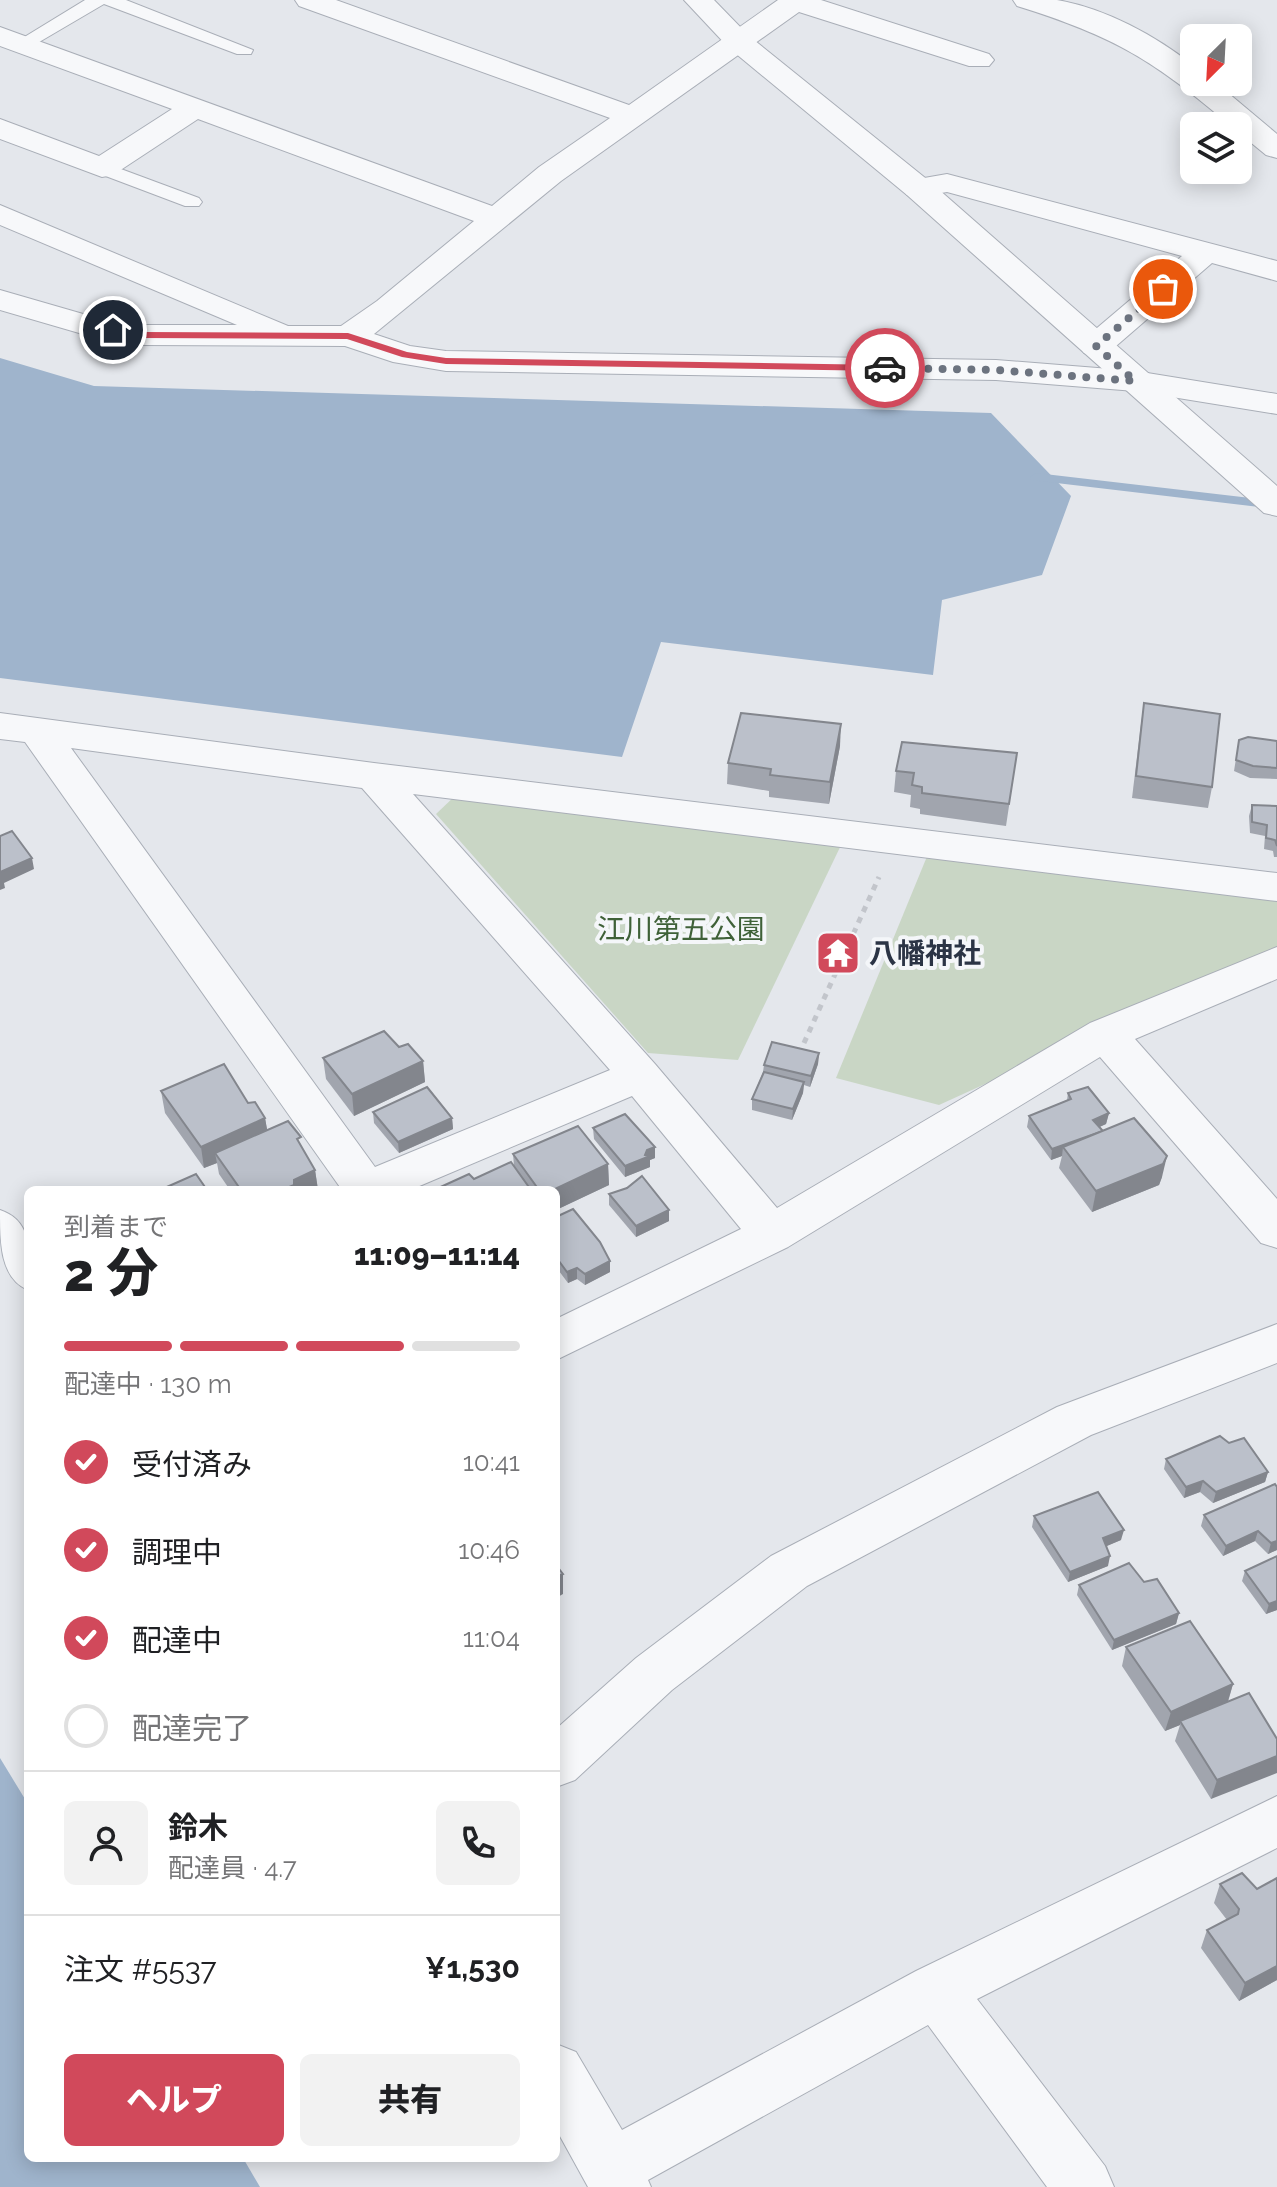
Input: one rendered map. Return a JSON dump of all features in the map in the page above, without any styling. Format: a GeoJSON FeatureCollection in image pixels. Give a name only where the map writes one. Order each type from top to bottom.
{"type":"FeatureCollection","features":[{"type":"Feature","properties":{"kind":"street"},"geometry":{"type":"LineString","coordinates":[[309,0],[632,116]]}},
{"type":"Feature","properties":{"kind":"street"},"geometry":{"type":"LineString","coordinates":[[698,0],[739,42],[918,188],[1277,505]]}},
{"type":"Feature","properties":{"kind":"street"},"geometry":{"type":"LineString","coordinates":[[1027,0],[1113,27],[1162,53],[1180,68]]}},
{"type":"Feature","properties":{"kind":"street"},"geometry":{"type":"LineString","coordinates":[[348,336],[389,308],[495,218],[632,116],[796,1],[979,60]]}},
{"type":"Feature","properties":{"kind":"street"},"geometry":{"type":"LineString","coordinates":[[11,40],[495,218]]}},
{"type":"Feature","properties":{"kind":"street"},"geometry":{"type":"LineString","coordinates":[[1213,96],[1277,149]]}},
{"type":"Feature","properties":{"kind":"street"},"geometry":{"type":"LineString","coordinates":[[0,128],[102,168],[194,108]]}},
{"type":"Feature","properties":{"kind":"street"},"geometry":{"type":"LineString","coordinates":[[918,188],[947,183],[1277,271]]}},
{"type":"Feature","properties":{"kind":"street"},"geometry":{"type":"LineString","coordinates":[[0,214],[292,336]]}},
{"type":"Feature","properties":{"kind":"street"},"geometry":{"type":"LineString","coordinates":[[1096,346],[1207,251]]}},
{"type":"Feature","properties":{"kind":"street"},"geometry":{"type":"LineString","coordinates":[[0,300],[86,325],[141,335],[348,336],[405,355],[446,361],[996,370],[1135,381],[1264,402],[1277,373]]}},
{"type":"Feature","properties":{"kind":"street"},"geometry":{"type":"LineString","coordinates":[[18,728],[374,776],[1277,887]]}},
{"type":"Feature","properties":{"kind":"street"},"geometry":{"type":"LineString","coordinates":[[18,728],[362,1186]]}},
{"type":"Feature","properties":{"kind":"street"},"geometry":{"type":"LineString","coordinates":[[374,776],[640,1075],[772,1234]]}},
{"type":"Feature","properties":{"kind":"street"},"geometry":{"type":"LineString","coordinates":[[560,1339],[772,1234],[1105,1034],[1277,962]]}},
{"type":"Feature","properties":{"kind":"street"},"geometry":{"type":"LineString","coordinates":[[1105,1034],[1277,1230]]}},
{"type":"Feature","properties":{"kind":"street"},"geometry":{"type":"LineString","coordinates":[[375,1186],[640,1075]]}},
{"type":"Feature","properties":{"kind":"street"},"geometry":{"type":"LineString","coordinates":[[0,1228],[24,1266]]}},
{"type":"Feature","properties":{"kind":"street"},"geometry":{"type":"LineString","coordinates":[[560,1759],[654,1674],[789,1571],[1074,1421],[1277,1343]]}},
{"type":"Feature","properties":{"kind":"street"},"geometry":{"type":"LineString","coordinates":[[560,2079],[615,2178],[936,1990],[1277,1821]]}},
{"type":"Feature","properties":{"kind":"street"},"geometry":{"type":"LineString","coordinates":[[936,1990],[1084,2187]]}},
{"type":"Feature","properties":{"kind":"lane"},"geometry":{"type":"LineString","coordinates":[[11,40],[98,0]]}},
{"type":"Feature","properties":{"kind":"lane"},"geometry":{"type":"LineString","coordinates":[[109,0],[244,50]]}},
{"type":"Feature","properties":{"kind":"lane"},"geometry":{"type":"LineString","coordinates":[[102,168],[192,202]]}},
{"type":"Feature","properties":{"kind":"path"},"geometry":{"type":"LineString","coordinates":[[797,1057],[896,840]]}},
{"type":"Feature","properties":{"kind":"green space","name":"江川第五公園"},"geometry":{"type":"Polygon","coordinates":[[[457,794],[843,841],[738,1060],[648,1053],[436,814],[457,794]]]}},
{"type":"Feature","properties":{"kind":"green space"},"geometry":{"type":"Polygon","coordinates":[[[928,854],[1277,897],[1277,951],[939,1105],[836,1078],[928,854]]]}},
{"type":"Feature","properties":{"kind":"water"},"geometry":{"type":"Polygon","coordinates":[[[0,358],[94,386],[991,413],[1071,496],[1042,575],[942,600],[933,675],[661,642],[622,757],[0,678],[0,358]]]}},
{"type":"Feature","properties":{"kind":"water"},"geometry":{"type":"Polygon","coordinates":[[[0,1758],[24,1797],[24,2162],[245,2162],[260,2187],[0,2187],[0,1758]]]}},
{"type":"Feature","properties":{"kind":"building"},"geometry":{"type":"Polygon","coordinates":[[[1144,703],[1220,714],[1212,787],[1136,776],[1144,703]]]}},
{"type":"Feature","properties":{"kind":"building"},"geometry":{"type":"Polygon","coordinates":[[[741,713],[841,724],[830,782],[770,775],[771,769],[728,763],[741,713]]]}},
{"type":"Feature","properties":{"kind":"building"},"geometry":{"type":"Polygon","coordinates":[[[1248,737],[1277,741],[1277,768],[1253,766],[1236,760],[1239,740],[1248,737]]]}},
{"type":"Feature","properties":{"kind":"building"},"geometry":{"type":"Polygon","coordinates":[[[902,742],[1017,753],[1009,804],[922,793],[922,787],[912,785],[914,773],[896,771],[902,742]]]}},
{"type":"Feature","properties":{"kind":"building"},"geometry":{"type":"Polygon","coordinates":[[[1252,805],[1277,806],[1277,846],[1275,840],[1266,838],[1267,825],[1252,822],[1252,805]]]}},
{"type":"Feature","properties":{"kind":"building"},"geometry":{"type":"Polygon","coordinates":[[[12,831],[32,858],[0,872],[0,836],[12,831]]]}},
{"type":"Feature","properties":{"kind":"building"},"geometry":{"type":"Polygon","coordinates":[[[384,1031],[399,1047],[408,1044],[423,1061],[352,1094],[323,1058],[384,1031]]]}},
{"type":"Feature","properties":{"kind":"building"},"geometry":{"type":"Polygon","coordinates":[[[772,1042],[819,1053],[811,1076],[764,1065],[772,1042]]]}},
{"type":"Feature","properties":{"kind":"building"},"geometry":{"type":"Polygon","coordinates":[[[224,1064],[248,1103],[255,1102],[265,1118],[201,1147],[161,1091],[224,1064]]]}},
{"type":"Feature","properties":{"kind":"building"},"geometry":{"type":"Polygon","coordinates":[[[764,1072],[804,1082],[793,1109],[752,1099],[764,1072]]]}},
{"type":"Feature","properties":{"kind":"building"},"geometry":{"type":"Polygon","coordinates":[[[427,1087],[452,1118],[398,1142],[373,1112],[427,1087]]]}},
{"type":"Feature","properties":{"kind":"building"},"geometry":{"type":"Polygon","coordinates":[[[1088,1087],[1109,1113],[1093,1120],[1103,1131],[1052,1149],[1029,1116],[1071,1099],[1068,1093],[1088,1087]]]}},
{"type":"Feature","properties":{"kind":"building"},"geometry":{"type":"Polygon","coordinates":[[[625,1114],[655,1147],[647,1150],[645,1155],[650,1156],[625,1166],[593,1128],[625,1114]]]}},
{"type":"Feature","properties":{"kind":"building"},"geometry":{"type":"Polygon","coordinates":[[[1134,1118],[1167,1156],[1163,1164],[1096,1191],[1063,1147],[1134,1118]]]}},
{"type":"Feature","properties":{"kind":"building"},"geometry":{"type":"Polygon","coordinates":[[[288,1121],[301,1137],[297,1139],[315,1170],[294,1180],[292,1186],[238,1186],[215,1153],[288,1121]]]}},
{"type":"Feature","properties":{"kind":"building"},"geometry":{"type":"Polygon","coordinates":[[[578,1126],[608,1164],[560,1187],[536,1186],[513,1154],[578,1126]]]}},
{"type":"Feature","properties":{"kind":"building"},"geometry":{"type":"Polygon","coordinates":[[[511,1162],[528,1186],[443,1186],[469,1174],[474,1179],[511,1162]]]}},
{"type":"Feature","properties":{"kind":"building"},"geometry":{"type":"Polygon","coordinates":[[[196,1174],[204,1186],[169,1186],[196,1174]]]}},
{"type":"Feature","properties":{"kind":"building"},"geometry":{"type":"Polygon","coordinates":[[[642,1176],[669,1210],[636,1226],[609,1194],[627,1188],[642,1176]]]}},
{"type":"Feature","properties":{"kind":"building"},"geometry":{"type":"Polygon","coordinates":[[[573,1209],[600,1242],[610,1261],[585,1274],[577,1268],[567,1272],[560,1262],[560,1215],[573,1209]]]}},
{"type":"Feature","properties":{"kind":"building"},"geometry":{"type":"Polygon","coordinates":[[[1220,1436],[1229,1443],[1244,1438],[1268,1472],[1216,1492],[1203,1481],[1186,1487],[1166,1459],[1220,1436]]]}},
{"type":"Feature","properties":{"kind":"building"},"geometry":{"type":"Polygon","coordinates":[[[1275,1484],[1277,1541],[1271,1543],[1258,1531],[1226,1546],[1204,1515],[1275,1484]]]}},
{"type":"Feature","properties":{"kind":"building"},"geometry":{"type":"Polygon","coordinates":[[[1098,1492],[1124,1530],[1103,1538],[1110,1556],[1070,1572],[1034,1516],[1098,1492]]]}},
{"type":"Feature","properties":{"kind":"building"},"geometry":{"type":"Polygon","coordinates":[[[1277,1556],[1277,1601],[1269,1604],[1245,1571],[1277,1556]]]}},
{"type":"Feature","properties":{"kind":"building"},"geometry":{"type":"Polygon","coordinates":[[[1129,1563],[1144,1582],[1157,1579],[1179,1613],[1114,1640],[1079,1585],[1129,1563]]]}},
{"type":"Feature","properties":{"kind":"building"},"geometry":{"type":"Polygon","coordinates":[[[1190,1621],[1233,1684],[1171,1712],[1126,1647],[1190,1621]]]}},
{"type":"Feature","properties":{"kind":"building"},"geometry":{"type":"Polygon","coordinates":[[[1249,1693],[1277,1739],[1277,1756],[1217,1780],[1180,1721],[1249,1693]]]}},
{"type":"Feature","properties":{"kind":"building"},"geometry":{"type":"Polygon","coordinates":[[[1242,1873],[1257,1889],[1277,1878],[1277,1966],[1245,1983],[1207,1930],[1238,1914],[1239,1909],[1220,1884],[1242,1873]]]}},
{"type":"Feature","properties":{"kind":"waterway"},"geometry":{"type":"LineString","coordinates":[[1036,477],[1277,505]]}},
{"type":"Feature","properties":{"kind":"way so far"},"geometry":{"type":"LineString","coordinates":[[885,368],[996,370],[1135,381],[1096,346],[1163,289]]}},
{"type":"Feature","properties":{"kind":"place","name":"八幡神社"},"geometry":{"type":"Point","coordinates":[838,953]}},
{"type":"Feature","properties":{"kind":"route"},"geometry":{"type":"LineString","coordinates":[[113,330],[141,335],[348,336],[405,355],[446,361],[885,368]]}}]}
